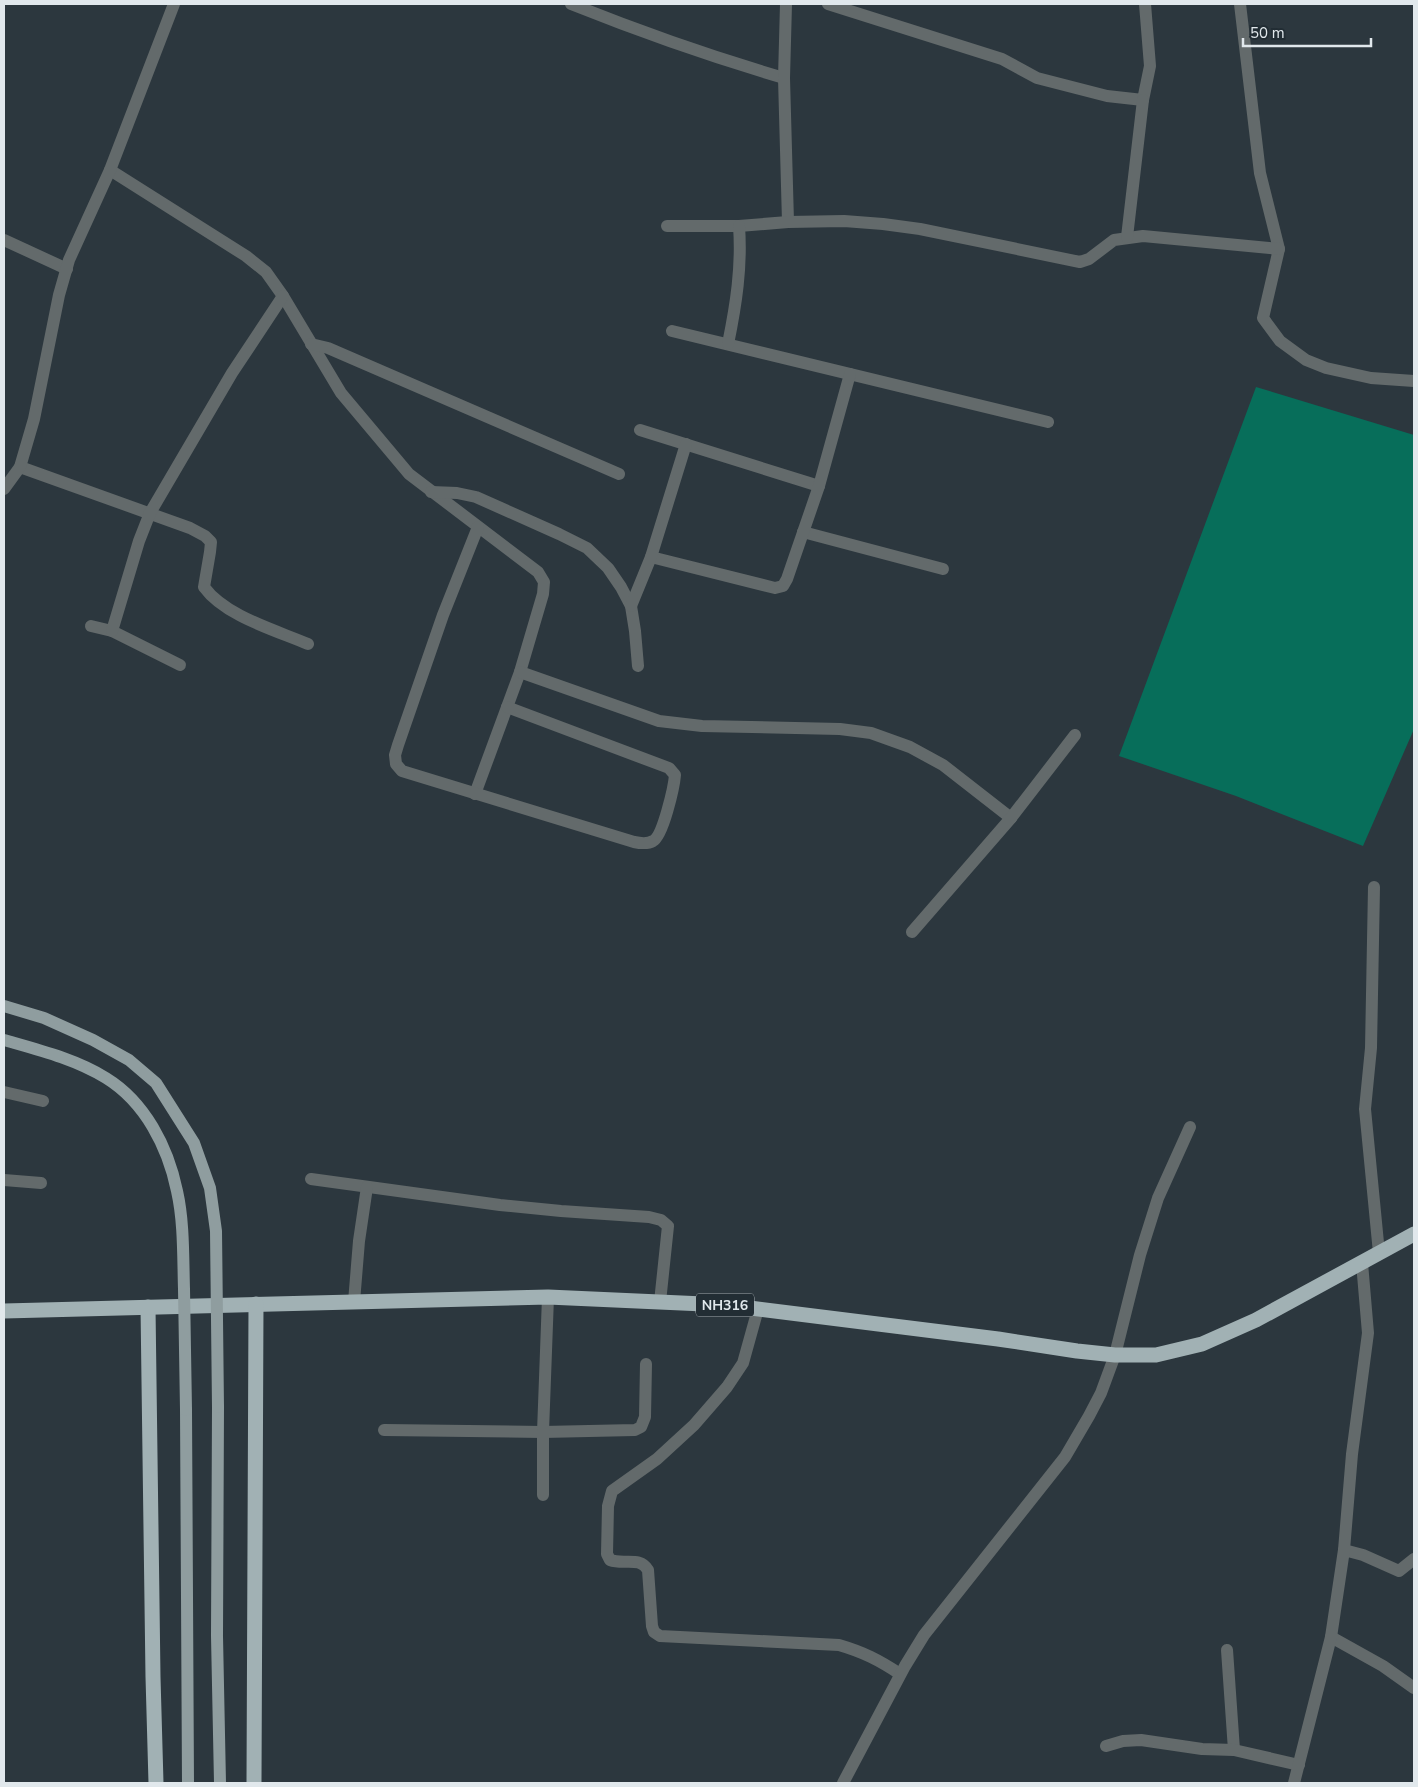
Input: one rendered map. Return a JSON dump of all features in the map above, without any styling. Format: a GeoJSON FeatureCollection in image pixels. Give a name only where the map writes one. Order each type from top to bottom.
{"type":"FeatureCollection","features":[{"type":"Feature","properties":{"kind":"highway","name":"NH316"},"geometry":{"type":"LineString","coordinates":[[4,1311],[548,1297],[726,1305],[998,1339],[1077,1351],[1115,1355],[1156,1355],[1202,1344],[1256,1320],[1414,1235]]}},
{"type":"Feature","properties":{"kind":"highway"},"geometry":{"type":"LineString","coordinates":[[254,1783],[256,1304]]}},
{"type":"Feature","properties":{"kind":"highway"},"geometry":{"type":"LineString","coordinates":[[148,1307],[156,1783]]}},
{"type":"Feature","properties":{"kind":"main road"},"geometry":{"type":"LineString","coordinates":[[4,1006],[44,1018],[93,1040],[129,1060],[156,1083],[194,1143],[210,1188],[216,1231],[218,1407],[217,1636],[220,1783]]}},
{"type":"Feature","properties":{"kind":"main road"},"geometry":{"type":"LineString","coordinates":[[4,1040],[46,1052],[107,1079],[130,1097],[151,1122],[166,1154],[178,1191],[182,1234],[186,1410],[188,1783]]}},
{"type":"Feature","properties":{"kind":"street"},"geometry":{"type":"LineString","coordinates":[[4,489],[20,467],[34,419],[66,269],[110,170],[174,4]]}},
{"type":"Feature","properties":{"kind":"street"},"geometry":{"type":"LineString","coordinates":[[571,4],[632,28],[729,62],[784,78]]}},
{"type":"Feature","properties":{"kind":"street"},"geometry":{"type":"LineString","coordinates":[[786,4],[784,78],[788,222]]}},
{"type":"Feature","properties":{"kind":"street"},"geometry":{"type":"LineString","coordinates":[[828,4],[1002,60],[1037,78],[1107,96],[1143,100]]}},
{"type":"Feature","properties":{"kind":"street"},"geometry":{"type":"LineString","coordinates":[[1127,237],[1143,100],[1150,66],[1145,4]]}},
{"type":"Feature","properties":{"kind":"street"},"geometry":{"type":"LineString","coordinates":[[1240,4],[1260,173],[1279,248],[1263,318],[1280,341],[1306,360],[1326,368],[1371,378],[1414,381]]}},
{"type":"Feature","properties":{"kind":"street"},"geometry":{"type":"LineString","coordinates":[[110,170],[246,256],[266,272],[283,296],[341,393],[409,474],[538,572],[544,582],[543,594],[520,672],[475,794]]}},
{"type":"Feature","properties":{"kind":"street"},"geometry":{"type":"LineString","coordinates":[[666,226],[740,226],[788,222],[844,221],[902,227],[1080,262],[1089,259],[1114,240],[1127,237],[1143,236],[1279,248]]}},
{"type":"Feature","properties":{"kind":"street"},"geometry":{"type":"LineString","coordinates":[[728,344],[739,284],[740,226]]}},
{"type":"Feature","properties":{"kind":"street"},"geometry":{"type":"LineString","coordinates":[[4,240],[66,269]]}},
{"type":"Feature","properties":{"kind":"street"},"geometry":{"type":"LineString","coordinates":[[112,631],[139,541],[150,513],[232,373],[283,296]]}},
{"type":"Feature","properties":{"kind":"street"},"geometry":{"type":"LineString","coordinates":[[672,331],[1048,422]]}},
{"type":"Feature","properties":{"kind":"street"},"geometry":{"type":"LineString","coordinates":[[312,344],[328,348],[619,474]]}},
{"type":"Feature","properties":{"kind":"street"},"geometry":{"type":"LineString","coordinates":[[651,557],[775,588],[783,586],[819,486],[850,374]]}},
{"type":"Feature","properties":{"kind":"street"},"geometry":{"type":"LineString","coordinates":[[640,430],[819,486]]}},
{"type":"Feature","properties":{"kind":"street"},"geometry":{"type":"LineString","coordinates":[[631,606],[651,557],[686,444]]}},
{"type":"Feature","properties":{"kind":"street"},"geometry":{"type":"LineString","coordinates":[[20,467],[150,513],[190,528],[205,536],[211,542],[204,587],[211,597],[244,618],[308,644]]}},
{"type":"Feature","properties":{"kind":"street"},"geometry":{"type":"LineString","coordinates":[[431,492],[457,493],[476,497],[587,548],[608,568],[622,587],[631,606],[638,666]]}},
{"type":"Feature","properties":{"kind":"street"},"geometry":{"type":"LineString","coordinates":[[478,527],[443,615],[395,756],[396,764],[402,771],[634,842],[646,843],[654,841],[659,834],[674,785],[674,775],[669,768],[507,707]]}},
{"type":"Feature","properties":{"kind":"street"},"geometry":{"type":"LineString","coordinates":[[803,532],[943,569]]}},
{"type":"Feature","properties":{"kind":"street"},"geometry":{"type":"LineString","coordinates":[[91,626],[112,631],[180,665]]}},
{"type":"Feature","properties":{"kind":"street"},"geometry":{"type":"LineString","coordinates":[[520,672],[659,721],[719,727],[840,729],[871,733],[910,746],[943,765],[1011,818]]}},
{"type":"Feature","properties":{"kind":"street"},"geometry":{"type":"LineString","coordinates":[[912,932],[1011,818],[1075,736]]}},
{"type":"Feature","properties":{"kind":"street"},"geometry":{"type":"LineString","coordinates":[[1374,887],[1371,1048],[1365,1109],[1379,1254]]}},
{"type":"Feature","properties":{"kind":"street"},"geometry":{"type":"LineString","coordinates":[[4,1092],[43,1101]]}},
{"type":"Feature","properties":{"kind":"street"},"geometry":{"type":"LineString","coordinates":[[843,1783],[900,1674],[924,1635],[1065,1457],[1101,1393],[1115,1355],[1140,1255],[1158,1198],[1190,1127]]}},
{"type":"Feature","properties":{"kind":"street"},"geometry":{"type":"LineString","coordinates":[[311,1179],[500,1205],[649,1217],[661,1220],[668,1226],[660,1302]]}},
{"type":"Feature","properties":{"kind":"street"},"geometry":{"type":"LineString","coordinates":[[4,1180],[41,1183]]}},
{"type":"Feature","properties":{"kind":"street"},"geometry":{"type":"LineString","coordinates":[[354,1302],[359,1241],[367,1187]]}},
{"type":"Feature","properties":{"kind":"street"},"geometry":{"type":"LineString","coordinates":[[1298,1782],[1299,1765],[1331,1637],[1344,1550],[1352,1454],[1368,1333],[1362,1263]]}},
{"type":"Feature","properties":{"kind":"street"},"geometry":{"type":"LineString","coordinates":[[543,1495],[543,1432],[548,1297]]}},
{"type":"Feature","properties":{"kind":"street"},"geometry":{"type":"LineString","coordinates":[[758,1309],[743,1362],[727,1387],[694,1425],[657,1459],[612,1491],[608,1506],[607,1554],[610,1560],[617,1563],[639,1562],[645,1564],[648,1570],[652,1626],[654,1632],[660,1636],[839,1645],[859,1650],[900,1674]]}},
{"type":"Feature","properties":{"kind":"street"},"geometry":{"type":"LineString","coordinates":[[384,1430],[543,1432],[635,1430],[641,1427],[645,1417],[646,1364]]}},
{"type":"Feature","properties":{"kind":"street"},"geometry":{"type":"LineString","coordinates":[[1344,1550],[1363,1555],[1399,1571],[1414,1559]]}},
{"type":"Feature","properties":{"kind":"street"},"geometry":{"type":"LineString","coordinates":[[1331,1637],[1383,1666],[1414,1688]]}},
{"type":"Feature","properties":{"kind":"street"},"geometry":{"type":"LineString","coordinates":[[1227,1650],[1234,1750]]}},
{"type":"Feature","properties":{"kind":"street"},"geometry":{"type":"LineString","coordinates":[[1106,1746],[1123,1741],[1142,1740],[1202,1749],[1234,1750],[1299,1765]]}},
{"type":"Feature","properties":{"kind":"shaded area"},"geometry":{"type":"Polygon","coordinates":[[[1256,387],[1414,435],[1414,729],[1363,846],[1236,796],[1119,756],[1256,387]]]}}]}
